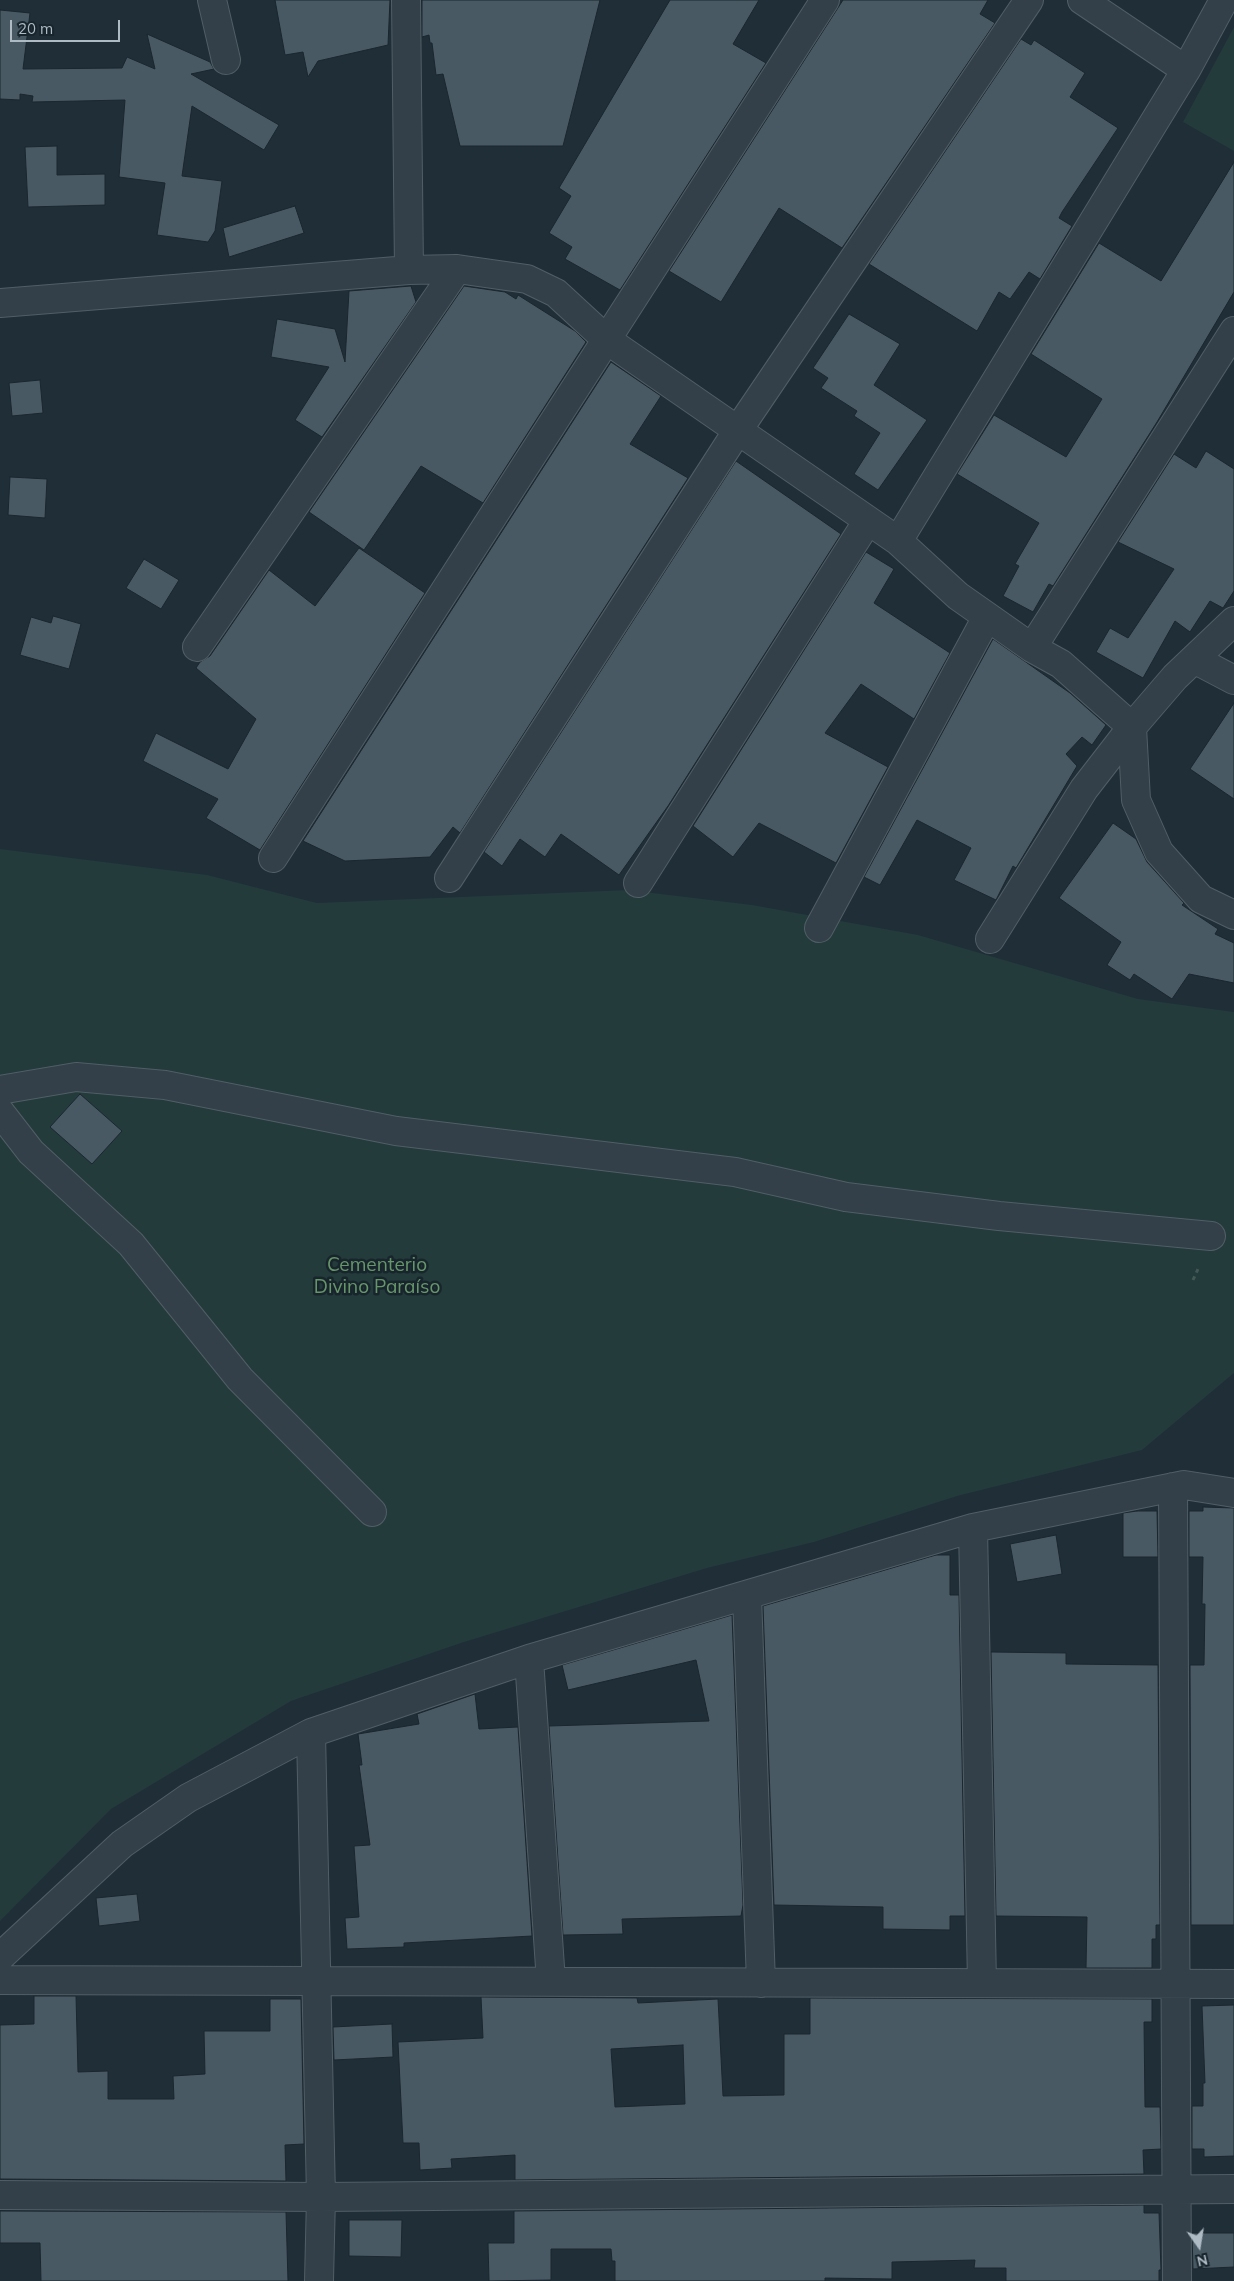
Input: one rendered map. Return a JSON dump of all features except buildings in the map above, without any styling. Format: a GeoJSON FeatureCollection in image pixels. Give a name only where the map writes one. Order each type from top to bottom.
{"type":"FeatureCollection","features":[{"type":"Feature","properties":{"kind":"street"},"geometry":{"type":"LineString","coordinates":[[212,0],[226,60]]}},
{"type":"Feature","properties":{"kind":"street"},"geometry":{"type":"LineString","coordinates":[[406,0],[409,270]]}},
{"type":"Feature","properties":{"kind":"street"},"geometry":{"type":"LineString","coordinates":[[273,858],[826,0]]}},
{"type":"Feature","properties":{"kind":"street"},"geometry":{"type":"LineString","coordinates":[[449,878],[738,430],[1029,0]]}},
{"type":"Feature","properties":{"kind":"street"},"geometry":{"type":"LineString","coordinates":[[1082,0],[1186,70]]}},
{"type":"Feature","properties":{"kind":"street"},"geometry":{"type":"LineString","coordinates":[[898,542],[1186,70],[1224,0]]}},
{"type":"Feature","properties":{"kind":"street"},"geometry":{"type":"LineString","coordinates":[[197,647],[457,269]]}},
{"type":"Feature","properties":{"kind":"street"},"geometry":{"type":"LineString","coordinates":[[0,316],[0,303],[409,270],[457,269],[527,279],[556,293],[607,340],[898,542],[958,596],[1032,648],[1061,664],[1132,726],[1136,800],[1159,852],[1201,899],[1234,915]]}},
{"type":"Feature","properties":{"kind":"street"},"geometry":{"type":"LineString","coordinates":[[1032,648],[1234,331]]}},
{"type":"Feature","properties":{"kind":"street"},"geometry":{"type":"LineString","coordinates":[[638,884],[867,522]]}},
{"type":"Feature","properties":{"kind":"street"},"geometry":{"type":"LineString","coordinates":[[819,928],[987,617]]}},
{"type":"Feature","properties":{"kind":"street"},"geometry":{"type":"LineString","coordinates":[[990,939],[1084,789],[1132,726],[1175,677],[1234,621]]}},
{"type":"Feature","properties":{"kind":"street"},"geometry":{"type":"LineString","coordinates":[[1194,659],[1234,680]]}},
{"type":"Feature","properties":{"kind":"street"},"geometry":{"type":"LineString","coordinates":[[0,1090],[76,1077],[165,1085],[396,1131],[735,1172],[846,1197],[1000,1216],[1211,1236]]}},
{"type":"Feature","properties":{"kind":"street"},"geometry":{"type":"LineString","coordinates":[[0,1112],[31,1152],[132,1244],[240,1379],[372,1512]]}},
{"type":"Feature","properties":{"kind":"street"},"geometry":{"type":"LineString","coordinates":[[0,1957],[122,1844],[188,1798],[311,1733],[529,1659],[973,1528],[1184,1485],[1234,1493]]}},
{"type":"Feature","properties":{"kind":"street"},"geometry":{"type":"LineString","coordinates":[[1173,1487],[1177,2281]]}},
{"type":"Feature","properties":{"kind":"street"},"geometry":{"type":"LineString","coordinates":[[973,1528],[982,1983]]}},
{"type":"Feature","properties":{"kind":"street"},"geometry":{"type":"LineString","coordinates":[[747,1596],[761,1982]]}},
{"type":"Feature","properties":{"kind":"street"},"geometry":{"type":"LineString","coordinates":[[529,1659],[551,1982]]}},
{"type":"Feature","properties":{"kind":"street"},"geometry":{"type":"LineString","coordinates":[[311,1733],[318,1981],[321,2198],[319,2281]]}},
{"type":"Feature","properties":{"kind":"street"},"geometry":{"type":"LineString","coordinates":[[0,1980],[1234,1984]]}},
{"type":"Feature","properties":{"kind":"street"},"geometry":{"type":"LineString","coordinates":[[0,2195],[321,2198],[1234,2189]]}},
{"type":"Feature","properties":{"kind":"green space"},"geometry":{"type":"Polygon","coordinates":[[[1234,27],[1234,151],[1183,122],[1234,27]]]}},
{"type":"Feature","properties":{"kind":"green space","name":"Cementerio Divino Paraíso"},"geometry":{"type":"Polygon","coordinates":[[[0,849],[207,875],[317,903],[628,890],[752,905],[918,935],[1138,999],[1234,1012],[1234,1373],[1142,1450],[957,1496],[814,1542],[707,1568],[464,1642],[291,1701],[111,1809],[0,1921],[0,849]]]}}]}
